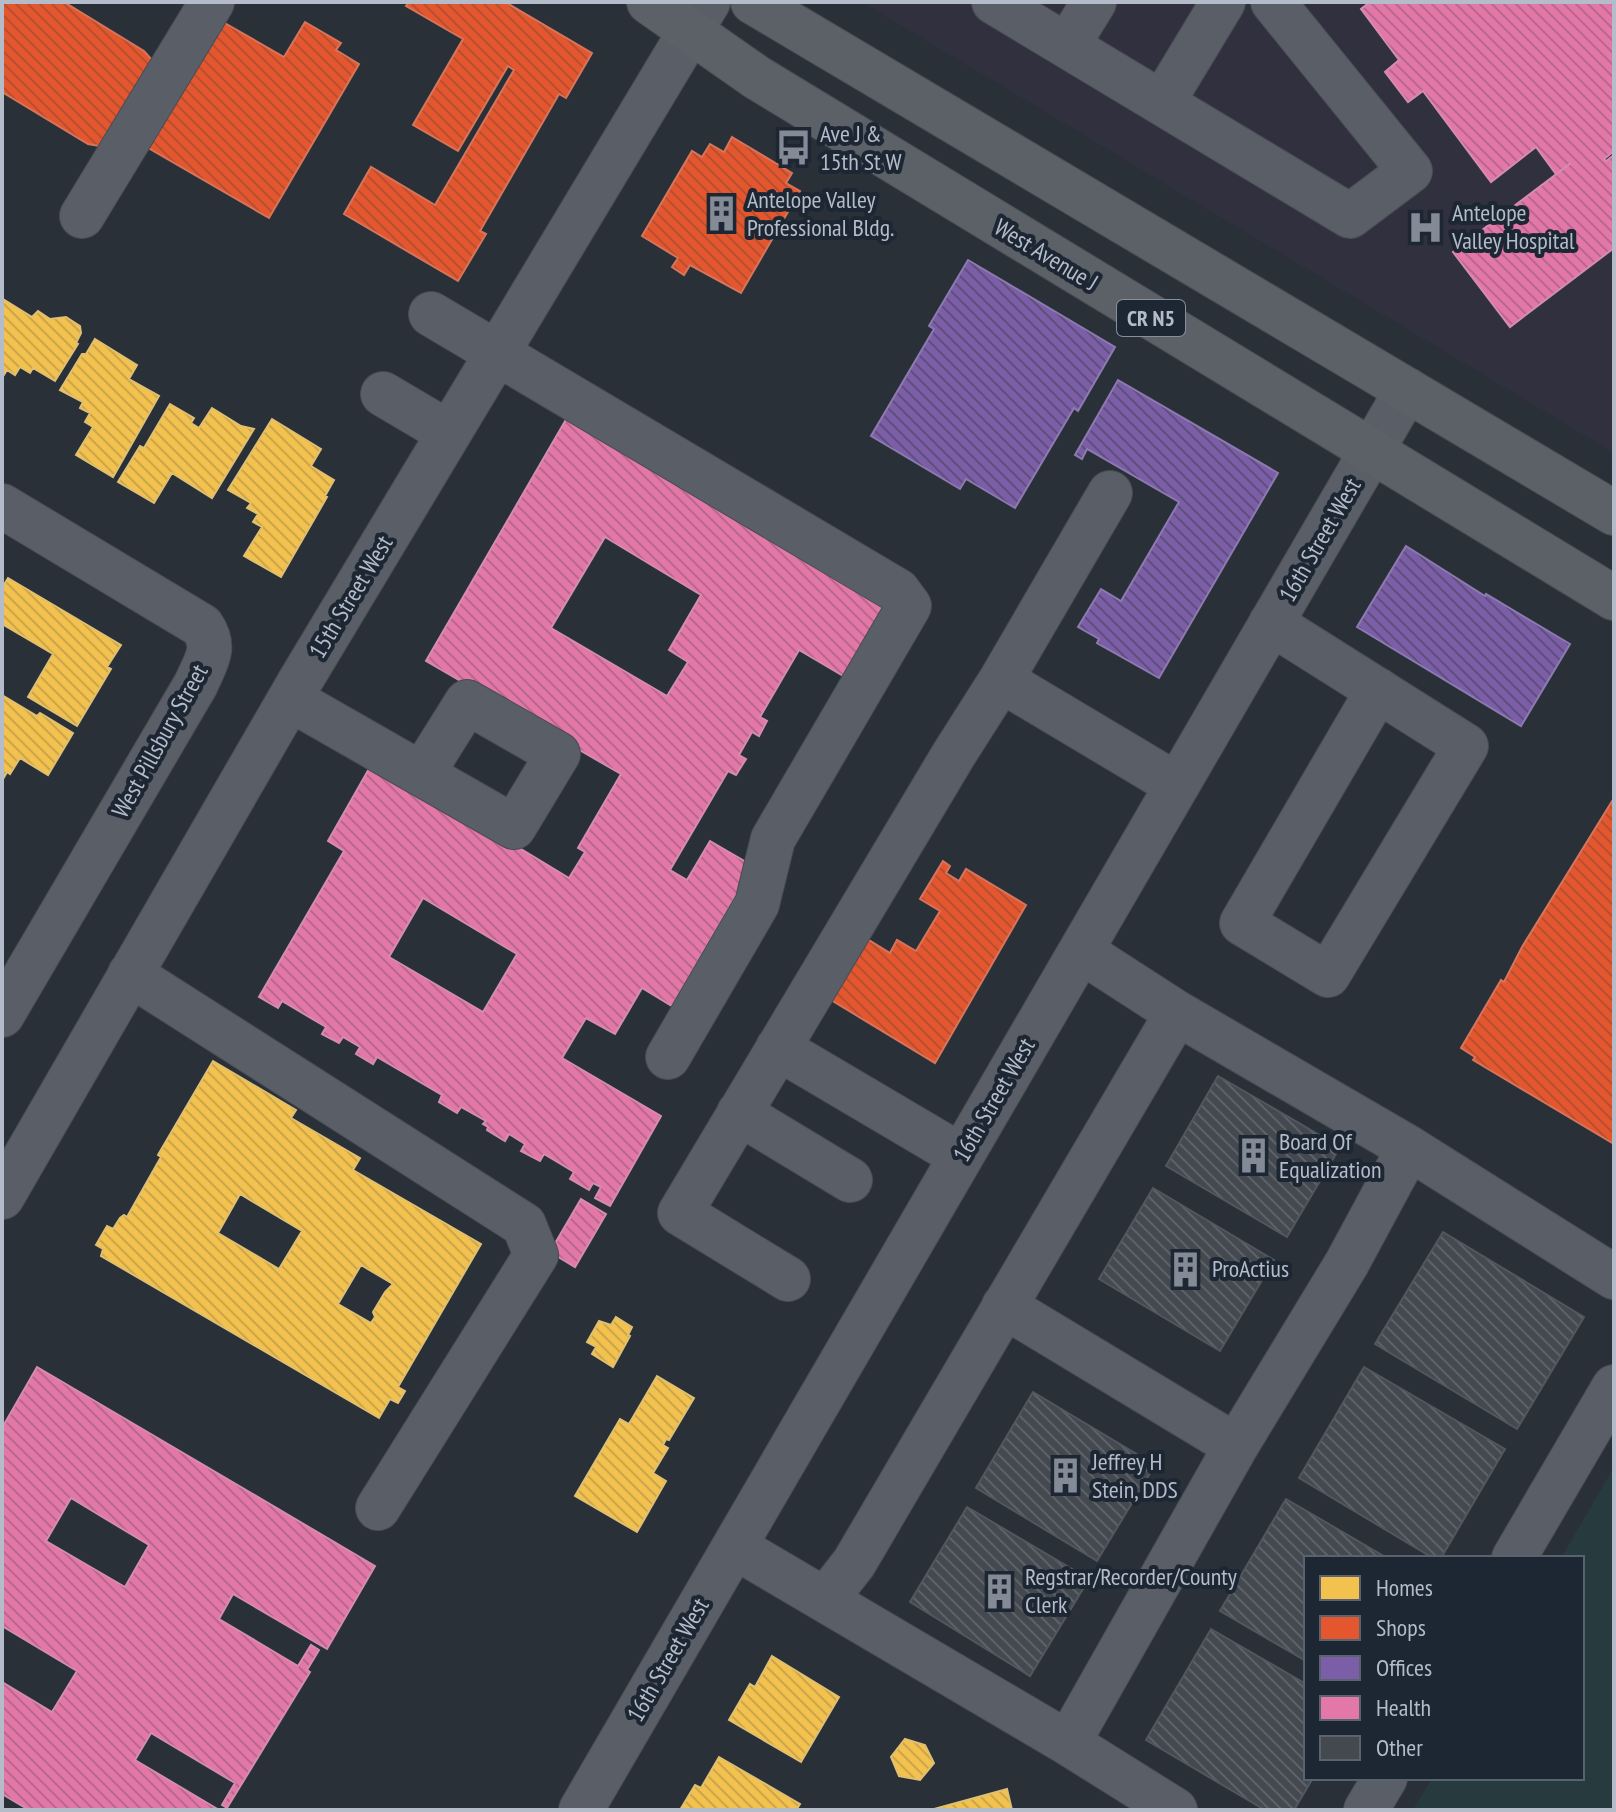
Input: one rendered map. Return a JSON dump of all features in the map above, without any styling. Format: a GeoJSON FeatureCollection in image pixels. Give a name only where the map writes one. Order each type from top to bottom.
{"type":"FeatureCollection","features":[{"type":"Feature","properties":{"kind":"main road","name":"West Avenue J"},"geometry":{"type":"LineString","coordinates":[[649,2],[699,18],[783,94],[1614,598]]}},
{"type":"Feature","properties":{"kind":"main road","name":"CR N5"},"geometry":{"type":"LineString","coordinates":[[753,2],[1612,508]]}},
{"type":"Feature","properties":{"kind":"street"},"geometry":{"type":"LineString","coordinates":[[82,216],[212,2]]}},
{"type":"Feature","properties":{"kind":"street"},"geometry":{"type":"LineString","coordinates":[[994,2],[1350,216],[1410,171],[1273,2]]}},
{"type":"Feature","properties":{"kind":"street"},"geometry":{"type":"LineString","coordinates":[[1067,46],[1094,2]]}},
{"type":"Feature","properties":{"kind":"street"},"geometry":{"type":"LineString","coordinates":[[1162,103],[1223,2]]}},
{"type":"Feature","properties":{"kind":"street","name":"15th Street West"},"geometry":{"type":"LineString","coordinates":[[2,1197],[290,699],[699,18]]}},
{"type":"Feature","properties":{"kind":"street"},"geometry":{"type":"LineString","coordinates":[[431,314],[898,591],[909,606],[773,839],[757,904],[668,1057]]}},
{"type":"Feature","properties":{"kind":"street","name":"16th Street West"},"geometry":{"type":"LineString","coordinates":[[581,1810],[1407,390]]}},
{"type":"Feature","properties":{"kind":"street"},"geometry":{"type":"LineString","coordinates":[[383,394],[449,433]]}},
{"type":"Feature","properties":{"kind":"street"},"geometry":{"type":"LineString","coordinates":[[788,1279],[680,1213],[1110,493]]}},
{"type":"Feature","properties":{"kind":"street","name":"West Pillsbury Street"},"geometry":{"type":"LineString","coordinates":[[2,506],[202,626],[210,638],[209,653],[196,684],[2,1015]]}},
{"type":"Feature","properties":{"kind":"street"},"geometry":{"type":"LineString","coordinates":[[1271,623],[1378,690],[1466,746],[1328,975],[1242,923],[1378,690]]}},
{"type":"Feature","properties":{"kind":"street"},"geometry":{"type":"LineString","coordinates":[[1001,680],[1177,785]]}},
{"type":"Feature","properties":{"kind":"street"},"geometry":{"type":"LineString","coordinates":[[290,699],[422,774]]}},
{"type":"Feature","properties":{"kind":"street"},"geometry":{"type":"LineString","coordinates":[[1081,951],[1177,1013],[1409,1148],[1614,1277]]}},
{"type":"Feature","properties":{"kind":"street"},"geometry":{"type":"LineString","coordinates":[[130,974],[524,1225],[536,1255],[378,1508]]}},
{"type":"Feature","properties":{"kind":"street"},"geometry":{"type":"LineString","coordinates":[[825,1600],[854,1563],[1177,1013]]}},
{"type":"Feature","properties":{"kind":"street"},"geometry":{"type":"LineString","coordinates":[[778,1048],[961,1156]]}},
{"type":"Feature","properties":{"kind":"street"},"geometry":{"type":"LineString","coordinates":[[739,1113],[850,1180]]}},
{"type":"Feature","properties":{"kind":"street"},"geometry":{"type":"LineString","coordinates":[[1068,1743],[1236,1446],[1347,1263],[1409,1148]]}},
{"type":"Feature","properties":{"kind":"street"},"geometry":{"type":"LineString","coordinates":[[1004,1306],[1236,1446]]}},
{"type":"Feature","properties":{"kind":"street"},"geometry":{"type":"LineString","coordinates":[[1515,1556],[1614,1387]]}},
{"type":"Feature","properties":{"kind":"street"},"geometry":{"type":"LineString","coordinates":[[735,1547],[1068,1743],[1175,1810]]}},
{"type":"Feature","properties":{"kind":"street"},"geometry":{"type":"LineString","coordinates":[[1366,1810],[1384,1780]]}},
{"type":"Feature","properties":{"kind":"shaded area","name":"Antelope Valley Hospital"},"geometry":{"type":"Polygon","coordinates":[[[862,2],[1614,2],[1614,453],[862,2]]]}},
{"type":"Feature","properties":{"kind":"green space"},"geometry":{"type":"Polygon","coordinates":[[[1614,1467],[1614,1810],[1413,1810],[1431,1780],[1584,1780],[1584,1556],[1562,1556],[1614,1467]]]}},
{"type":"Feature","properties":{"kind":"building: Homes"},"geometry":{"type":"Polygon","coordinates":[[[3,299],[32,317],[38,311],[50,319],[66,317],[80,326],[78,344],[55,381],[33,368],[30,373],[20,367],[15,375],[7,370],[2,378],[3,299]]]}},
{"type":"Feature","properties":{"kind":"building: Homes"},"geometry":{"type":"Polygon","coordinates":[[[95,339],[137,365],[129,379],[159,396],[113,477],[76,455],[93,427],[85,422],[90,413],[80,408],[83,402],[60,390],[95,339]]]}},
{"type":"Feature","properties":{"kind":"building: Homes"},"geometry":{"type":"Polygon","coordinates":[[[170,404],[194,418],[191,423],[199,428],[212,408],[241,426],[254,429],[212,498],[172,473],[154,503],[118,482],[140,446],[144,448],[170,404]]]}},
{"type":"Feature","properties":{"kind":"building: Homes"},"geometry":{"type":"Polygon","coordinates":[[[272,419],[321,449],[311,466],[334,480],[281,577],[244,556],[262,527],[253,522],[258,514],[247,508],[251,503],[228,490],[272,419]]]}},
{"type":"Feature","properties":{"kind":"building: Homes"},"geometry":{"type":"Polygon","coordinates":[[[8,578],[121,645],[107,667],[111,669],[77,726],[28,697],[53,654],[2,624],[2,588],[8,578]]]}},
{"type":"Feature","properties":{"kind":"building: Homes"},"geometry":{"type":"Polygon","coordinates":[[[2,695],[73,733],[48,775],[20,758],[2,781],[2,695]]]}},
{"type":"Feature","properties":{"kind":"building: Homes"},"geometry":{"type":"Polygon","coordinates":[[[213,1061],[296,1110],[291,1118],[360,1158],[353,1170],[481,1244],[398,1387],[405,1391],[398,1403],[390,1399],[379,1418],[101,1256],[103,1249],[96,1245],[107,1226],[113,1229],[120,1218],[124,1215],[127,1217],[161,1157],[158,1155],[213,1061]],[[240,1194],[218,1233],[279,1269],[302,1231],[240,1194]],[[361,1265],[338,1304],[371,1323],[375,1317],[373,1312],[393,1284],[361,1265]]]}},
{"type":"Feature","properties":{"kind":"building: Homes"},"geometry":{"type":"Polygon","coordinates":[[[616,1317],[632,1327],[613,1367],[592,1354],[596,1347],[587,1342],[599,1321],[611,1325],[616,1317]]]}},
{"type":"Feature","properties":{"kind":"building: Homes"},"geometry":{"type":"Polygon","coordinates":[[[657,1376],[694,1398],[663,1445],[668,1448],[653,1473],[666,1481],[637,1532],[575,1496],[620,1419],[629,1424],[657,1376]]]}},
{"type":"Feature","properties":{"kind":"building: Homes"},"geometry":{"type":"Polygon","coordinates":[[[772,1656],[839,1697],[801,1762],[729,1720],[750,1684],[755,1687],[772,1656]]]}},
{"type":"Feature","properties":{"kind":"building: Homes"},"geometry":{"type":"Polygon","coordinates":[[[905,1739],[925,1745],[934,1763],[920,1780],[899,1776],[891,1757],[905,1739]]]}},
{"type":"Feature","properties":{"kind":"building: Homes"},"geometry":{"type":"Polygon","coordinates":[[[719,1757],[800,1804],[796,1810],[680,1810],[695,1785],[701,1788],[719,1757]]]}},
{"type":"Feature","properties":{"kind":"building: Homes"},"geometry":{"type":"Polygon","coordinates":[[[1007,1789],[1012,1810],[934,1810],[934,1809],[1007,1789]]]}},
{"type":"Feature","properties":{"kind":"building: Shops"},"geometry":{"type":"Polygon","coordinates":[[[2,2],[64,2],[144,51],[151,59],[151,69],[108,140],[99,146],[88,144],[2,92],[2,2]]]}},
{"type":"Feature","properties":{"kind":"building: Shops"},"geometry":{"type":"Polygon","coordinates":[[[409,2],[505,2],[592,53],[566,98],[559,94],[480,231],[486,234],[458,281],[344,214],[371,167],[435,205],[514,70],[508,66],[458,151],[413,125],[463,39],[406,6],[409,2]]]}},
{"type":"Feature","properties":{"kind":"building: Shops"},"geometry":{"type":"Polygon","coordinates":[[[223,22],[284,57],[305,22],[341,43],[336,50],[359,64],[269,218],[143,145],[223,22]]]}},
{"type":"Feature","properties":{"kind":"building: Shops","name":"Antelope Valley Professional Bldg."},"geometry":{"type":"Polygon","coordinates":[[[732,137],[792,173],[786,183],[800,191],[741,293],[690,265],[684,275],[672,267],[678,258],[642,236],[692,151],[702,157],[710,144],[724,152],[732,137]]]}},
{"type":"Feature","properties":{"kind":"building: Shops"},"geometry":{"type":"Polygon","coordinates":[[[1614,798],[1614,1144],[1473,1060],[1475,1057],[1461,1048],[1614,798]]]}},
{"type":"Feature","properties":{"kind":"building: Shops"},"geometry":{"type":"Polygon","coordinates":[[[943,861],[950,866],[946,873],[959,881],[966,869],[1026,905],[935,1063],[831,1000],[867,939],[890,953],[897,940],[916,951],[940,911],[920,899],[943,861]]]}},
{"type":"Feature","properties":{"kind":"building: Offices"},"geometry":{"type":"Polygon","coordinates":[[[968,260],[1115,347],[1078,411],[1074,408],[1015,508],[966,479],[960,489],[871,436],[934,329],[929,326],[968,260]]]}},
{"type":"Feature","properties":{"kind":"building: Offices"},"geometry":{"type":"Polygon","coordinates":[[[1118,380],[1278,473],[1159,678],[1097,643],[1099,639],[1078,627],[1101,589],[1121,601],[1179,502],[1087,449],[1082,459],[1075,455],[1118,380]]]}},
{"type":"Feature","properties":{"kind":"building: Offices"},"geometry":{"type":"Polygon","coordinates":[[[1406,546],[1570,644],[1521,726],[1357,627],[1406,546]]]}},
{"type":"Feature","properties":{"kind":"building: Health","name":"Antelope Valley Hospital"},"geometry":{"type":"Polygon","coordinates":[[[1370,2],[1614,2],[1614,151],[1604,159],[1606,161],[1614,155],[1614,248],[1510,327],[1453,252],[1571,163],[1556,174],[1536,147],[1491,182],[1423,91],[1408,102],[1385,72],[1399,60],[1361,9],[1370,2]]]}},
{"type":"Feature","properties":{"kind":"building: Health"},"geometry":{"type":"Polygon","coordinates":[[[571,411],[893,607],[850,680],[799,650],[760,717],[767,721],[759,736],[752,732],[739,755],[746,759],[736,775],[728,771],[670,870],[687,880],[710,841],[753,866],[672,1006],[642,988],[615,1034],[586,1018],[562,1058],[661,1116],[610,1206],[595,1198],[601,1187],[593,1183],[589,1190],[570,1179],[574,1172],[544,1154],[540,1161],[521,1151],[525,1144],[509,1134],[505,1141],[487,1130],[488,1127],[483,1124],[486,1121],[461,1107],[457,1113],[439,1102],[442,1095],[377,1057],[373,1064],[356,1054],[360,1047],[343,1037],[339,1043],[322,1034],[326,1027],[282,1001],[278,1008],[259,997],[344,851],[328,841],[374,760],[569,878],[585,852],[578,848],[621,774],[426,661],[571,411]],[[605,537],[551,628],[667,696],[688,662],[669,650],[701,595],[605,537]],[[423,898],[389,957],[483,1012],[517,954],[423,898]]]}},
{"type":"Feature","properties":{"kind":"building: Health"},"geometry":{"type":"Polygon","coordinates":[[[581,1199],[606,1214],[575,1267],[550,1252],[581,1199]]]}},
{"type":"Feature","properties":{"kind":"building: Health"},"geometry":{"type":"Polygon","coordinates":[[[37,1367],[375,1566],[327,1649],[233,1594],[219,1619],[298,1666],[311,1645],[319,1650],[307,1670],[310,1672],[227,1808],[222,1805],[235,1783],[151,1733],[135,1760],[219,1810],[29,1810],[2,1794],[2,1682],[52,1712],[77,1671],[2,1626],[2,1428],[37,1367]],[[71,1498],[46,1541],[125,1587],[149,1545],[71,1498]]]}},
{"type":"Feature","properties":{"kind":"building: Other","name":"Board Of Equalization"},"geometry":{"type":"Polygon","coordinates":[[[1218,1076],[1340,1147],[1287,1237],[1166,1166],[1218,1076]]]}},
{"type":"Feature","properties":{"kind":"building: Other","name":"ProActius"},"geometry":{"type":"Polygon","coordinates":[[[1153,1188],[1274,1260],[1220,1351],[1099,1279],[1153,1188]]]}},
{"type":"Feature","properties":{"kind":"building: Other"},"geometry":{"type":"Polygon","coordinates":[[[1443,1232],[1584,1317],[1517,1429],[1375,1344],[1443,1232]]]}},
{"type":"Feature","properties":{"kind":"building: Other"},"geometry":{"type":"Polygon","coordinates":[[[1364,1367],[1505,1449],[1442,1556],[1430,1556],[1299,1478],[1364,1367]]]}},
{"type":"Feature","properties":{"kind":"building: Other","name":"Jeffrey H Stein, DDS"},"geometry":{"type":"Polygon","coordinates":[[[1033,1392],[1155,1465],[1097,1561],[976,1488],[1033,1392]]]}},
{"type":"Feature","properties":{"kind":"building: Other"},"geometry":{"type":"Polygon","coordinates":[[[1286,1499],[1384,1556],[1304,1556],[1304,1660],[1220,1611],[1286,1499]]]}},
{"type":"Feature","properties":{"kind":"building: Other","name":"Regstrar/Recorder/County Clerk"},"geometry":{"type":"Polygon","coordinates":[[[967,1507],[1089,1579],[1030,1676],[910,1602],[967,1507]]]}},
{"type":"Feature","properties":{"kind":"building: Other"},"geometry":{"type":"Polygon","coordinates":[[[1211,1629],[1304,1683],[1304,1780],[1312,1780],[1294,1810],[1265,1810],[1146,1740],[1211,1629]]]}},
{"type":"Feature","properties":{"kind":"place","name":"Ave J & 15th St W"},"geometry":{"type":"Point","coordinates":[794,148]}},
{"type":"Feature","properties":{"kind":"place","name":"Antelope Valley Professional Bldg."},"geometry":{"type":"Point","coordinates":[721,214]}},
{"type":"Feature","properties":{"kind":"place","name":"Antelope Valley Hospital"},"geometry":{"type":"Point","coordinates":[1426,227]}},
{"type":"Feature","properties":{"kind":"place","name":"Board Of Equalization"},"geometry":{"type":"Point","coordinates":[1253,1156]}},
{"type":"Feature","properties":{"kind":"place","name":"ProActius"},"geometry":{"type":"Point","coordinates":[1186,1269]}},
{"type":"Feature","properties":{"kind":"place","name":"Jeffrey H Stein, DDS"},"geometry":{"type":"Point","coordinates":[1066,1476]}},
{"type":"Feature","properties":{"kind":"place","name":"Regstrar/Recorder/County Clerk"},"geometry":{"type":"Point","coordinates":[999,1591]}}]}
